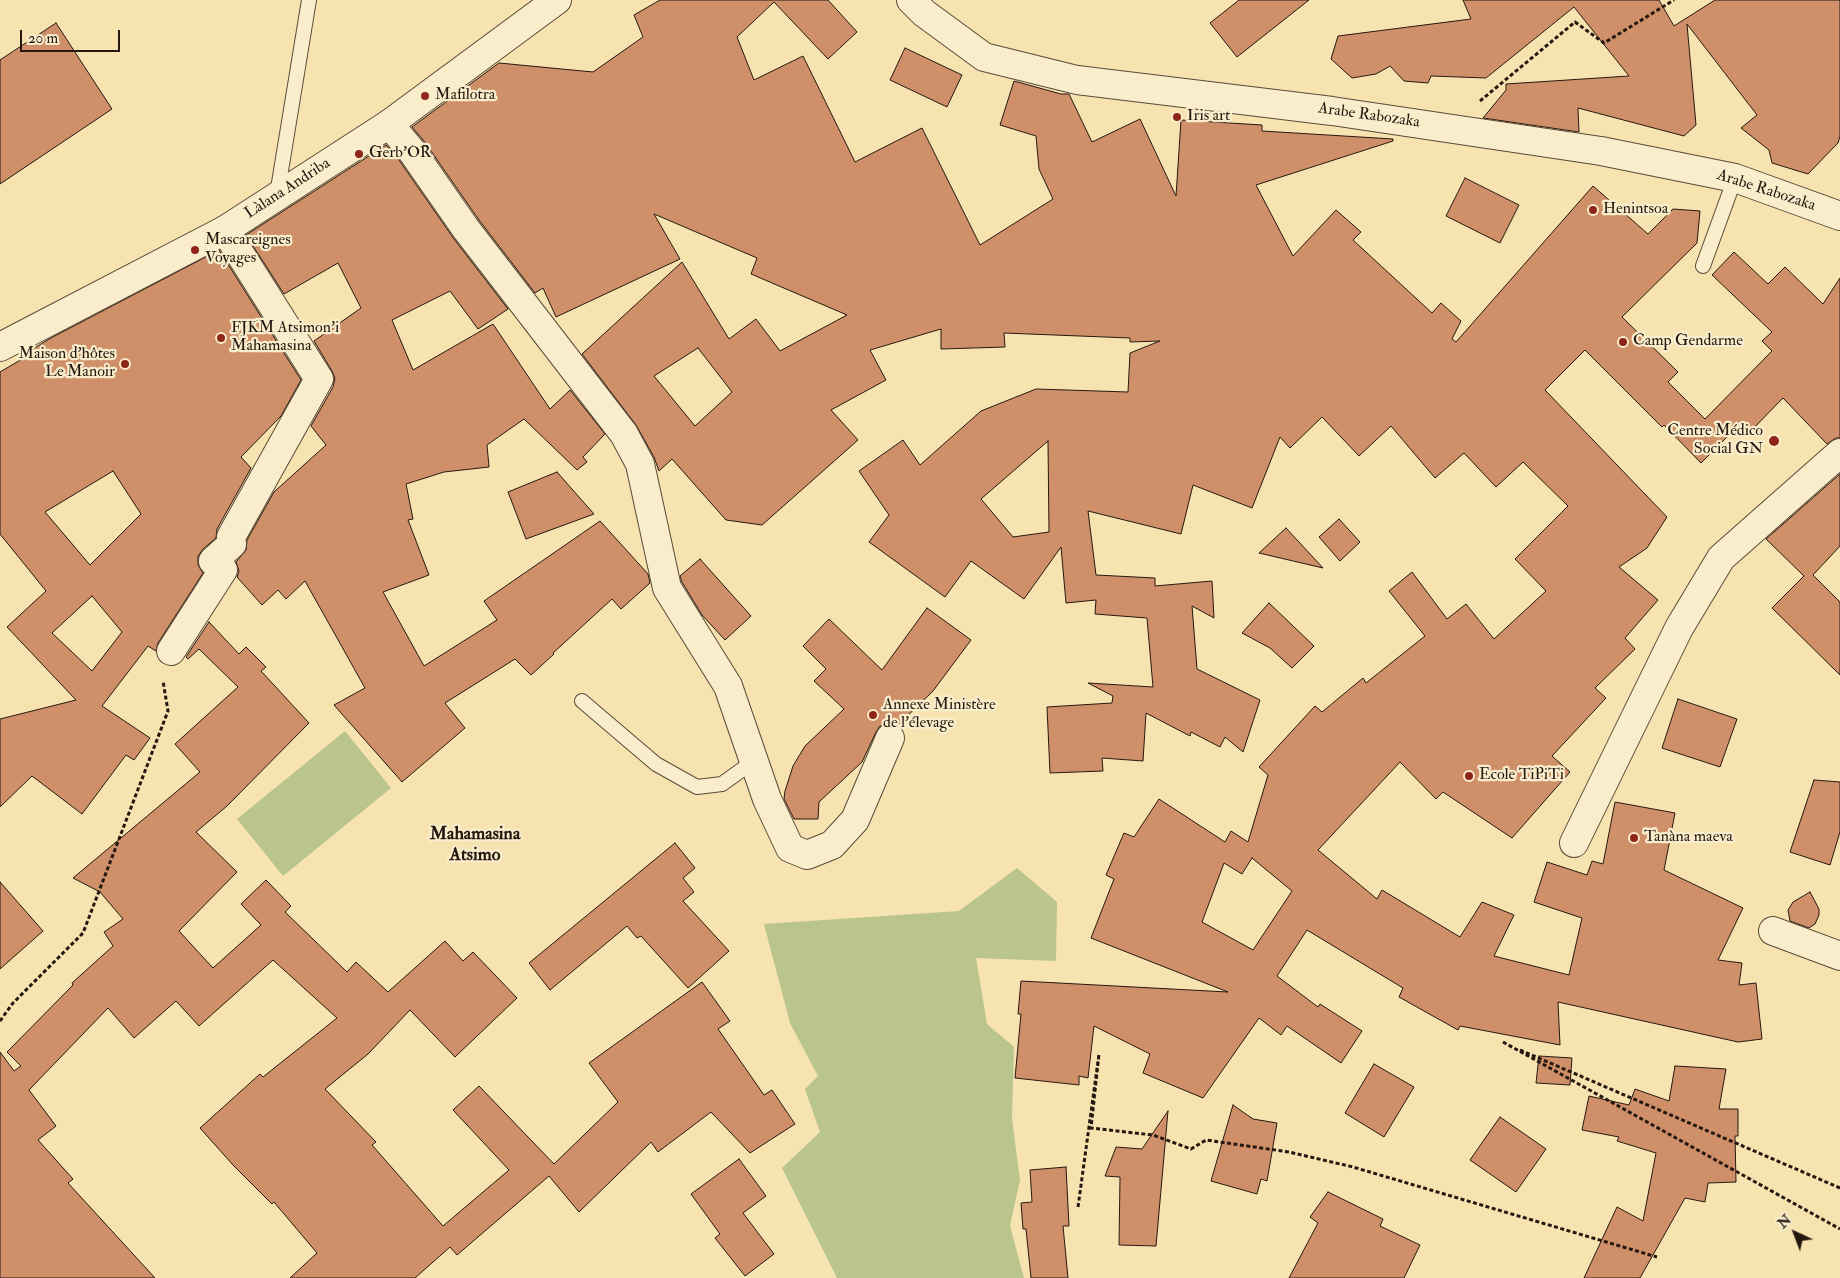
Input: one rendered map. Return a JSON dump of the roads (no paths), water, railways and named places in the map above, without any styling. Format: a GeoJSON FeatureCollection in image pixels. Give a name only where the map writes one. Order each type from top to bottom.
{"type":"FeatureCollection","features":[{"type":"Feature","properties":{"kind":"street","name":"Làlana Andriba"},"geometry":{"type":"LineString","coordinates":[[0,347],[225,230],[389,124],[556,0]]}},
{"type":"Feature","properties":{"kind":"street","name":"Arabe Rabozaka"},"geometry":{"type":"LineString","coordinates":[[911,0],[924,14],[984,57],[1077,80],[1332,111],[1601,151],[1735,178],[1840,216]]}},
{"type":"Feature","properties":{"kind":"street"},"geometry":{"type":"LineString","coordinates":[[389,124],[411,150],[466,230],[624,434],[640,464],[667,588],[728,686],[767,799],[790,848],[807,855],[832,845],[855,820],[890,738]]}},
{"type":"Feature","properties":{"kind":"street"},"geometry":{"type":"LineString","coordinates":[[171,651],[222,570],[214,561],[232,544],[230,537],[319,379],[225,230]]}},
{"type":"Feature","properties":{"kind":"street"},"geometry":{"type":"LineString","coordinates":[[1574,843],[1679,628],[1721,558],[1840,453]]}},
{"type":"Feature","properties":{"kind":"street"},"geometry":{"type":"LineString","coordinates":[[1773,931],[1840,956]]}},
{"type":"Feature","properties":{"kind":"lane"},"geometry":{"type":"LineString","coordinates":[[278,195],[309,0]]}},
{"type":"Feature","properties":{"kind":"lane"},"geometry":{"type":"LineString","coordinates":[[1703,266],[1735,178]]}},
{"type":"Feature","properties":{"kind":"lane"},"geometry":{"type":"LineString","coordinates":[[582,701],[656,764],[697,787],[722,784],[754,761]]}},
{"type":"Feature","properties":{"kind":"place","name":"Mafilotra"},"geometry":{"type":"Point","coordinates":[425,96]}},
{"type":"Feature","properties":{"kind":"place","name":"Iris art"},"geometry":{"type":"Point","coordinates":[1177,117]}},
{"type":"Feature","properties":{"kind":"place","name":"Gerb'OR"},"geometry":{"type":"Point","coordinates":[359,154]}},
{"type":"Feature","properties":{"kind":"place","name":"Henintsoa"},"geometry":{"type":"Point","coordinates":[1593,210]}},
{"type":"Feature","properties":{"kind":"place","name":"Mascareignes Voyages"},"geometry":{"type":"Point","coordinates":[195,250]}},
{"type":"Feature","properties":{"kind":"place","name":"FJKM Atsimon'i Mahamasina"},"geometry":{"type":"Point","coordinates":[221,338]}},
{"type":"Feature","properties":{"kind":"place","name":"Camp Gendarme"},"geometry":{"type":"Point","coordinates":[1623,342]}},
{"type":"Feature","properties":{"kind":"place","name":"Maison d'hôtes Le Manoir"},"geometry":{"type":"Point","coordinates":[125,364]}},
{"type":"Feature","properties":{"kind":"place","name":"Centre Médico Social GN"},"geometry":{"type":"Point","coordinates":[1774,441]}},
{"type":"Feature","properties":{"kind":"place","name":"Annexe Ministère de l'élevage"},"geometry":{"type":"Point","coordinates":[873,715]}},
{"type":"Feature","properties":{"kind":"place","name":"Ecole TiPiTi"},"geometry":{"type":"Point","coordinates":[1469,776]}},
{"type":"Feature","properties":{"kind":"place","name":"Tanàna maeva"},"geometry":{"type":"Point","coordinates":[1634,838]}},
{"type":"Feature","properties":{"kind":"district","name":"Mahamasina Atsimo"},"geometry":{"type":"Point","coordinates":[475,845]}}]}
